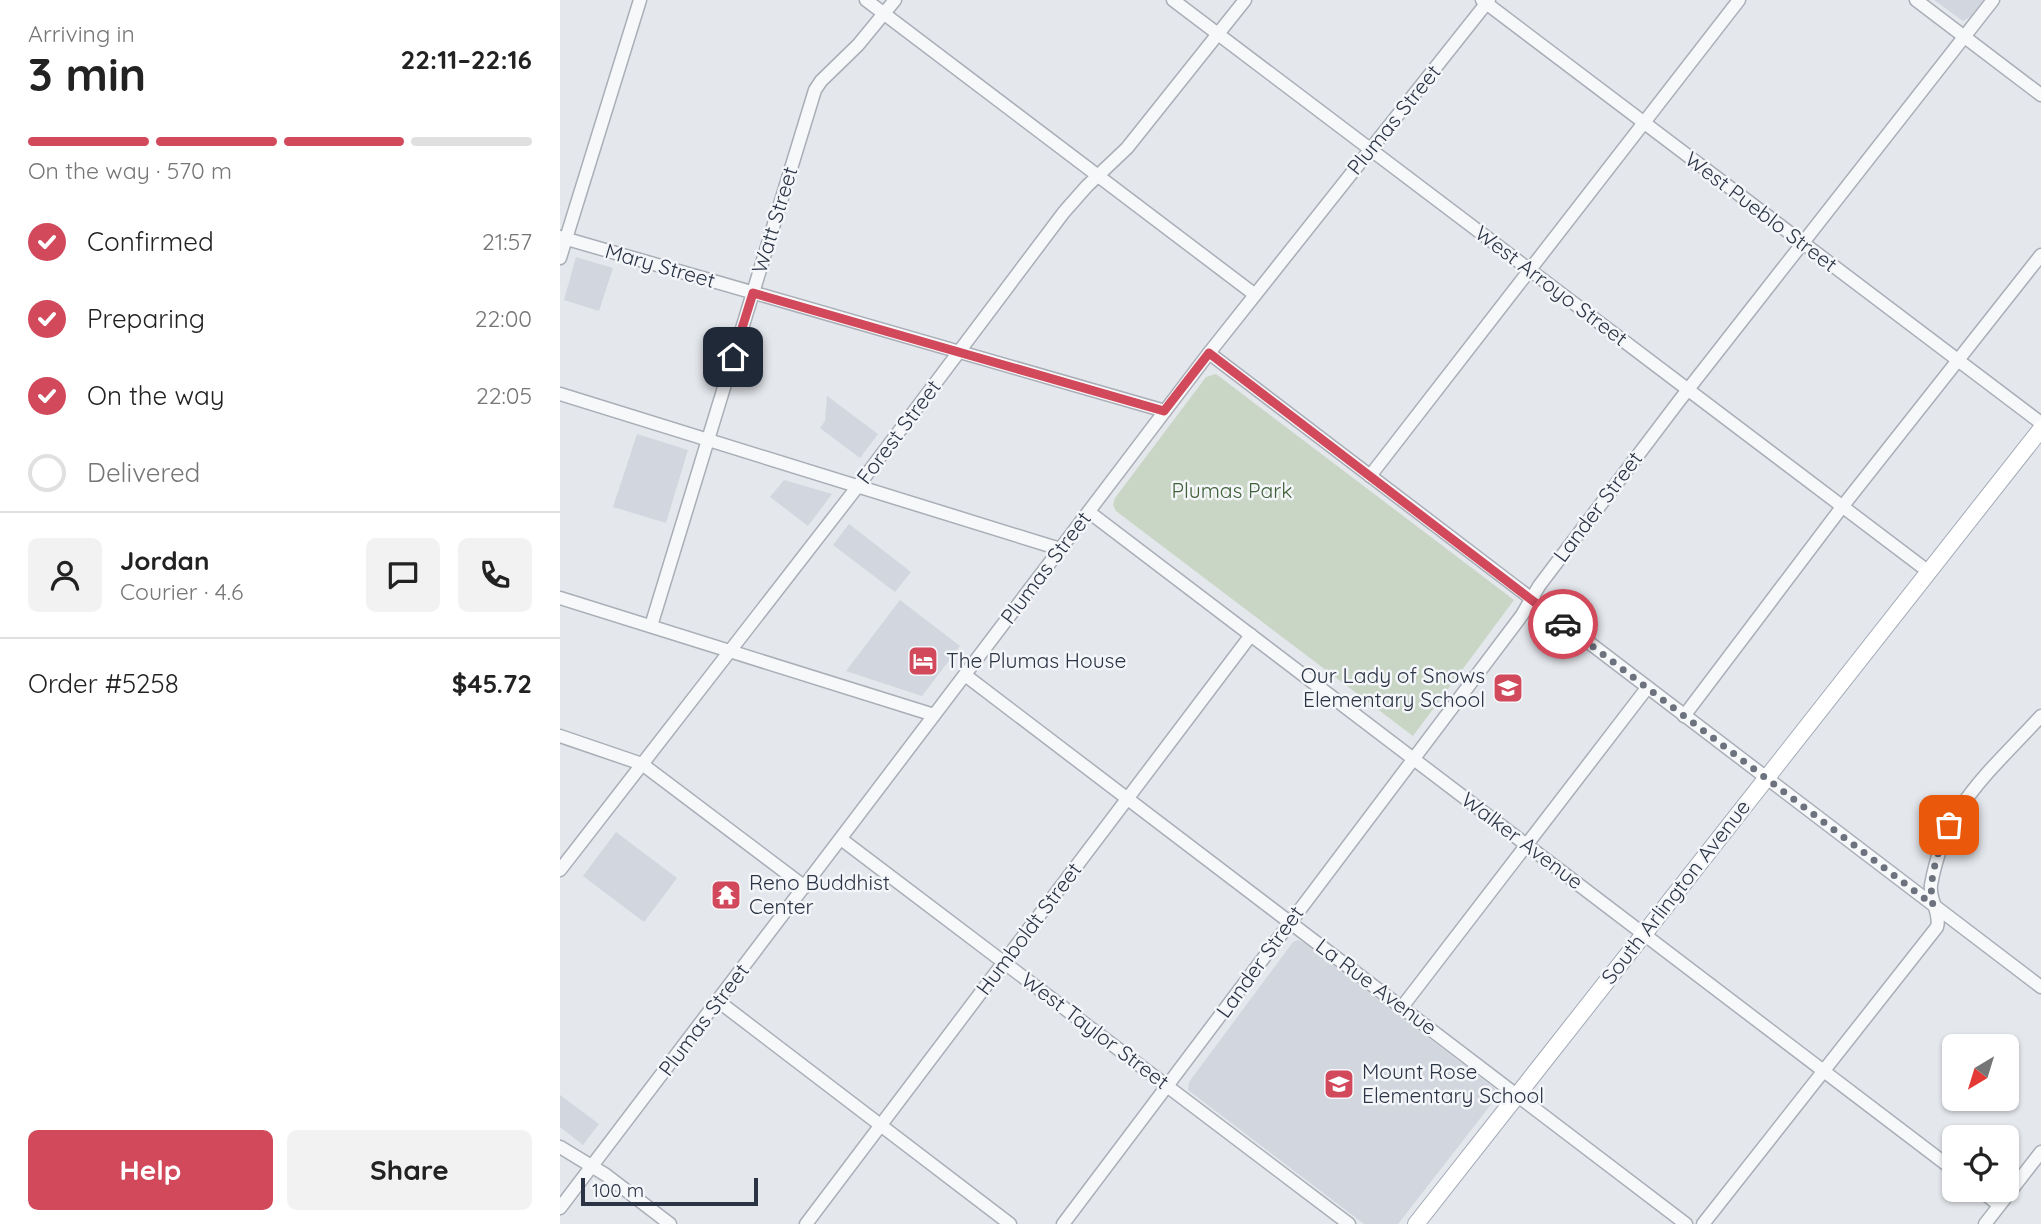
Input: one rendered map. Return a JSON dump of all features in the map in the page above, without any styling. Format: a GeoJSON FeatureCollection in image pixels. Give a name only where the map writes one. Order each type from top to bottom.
{"type":"FeatureCollection","features":[{"type":"Feature","properties":{"kind":"main road","name":"South Arlington Avenue"},"geometry":{"type":"LineString","coordinates":[[1416,1224],[2041,429]]}},
{"type":"Feature","properties":{"kind":"street"},"geometry":{"type":"LineString","coordinates":[[560,258],[563,238],[640,0]]}},
{"type":"Feature","properties":{"kind":"street"},"geometry":{"type":"LineString","coordinates":[[866,0],[1254,294]]}},
{"type":"Feature","properties":{"kind":"street","name":"Watt Street"},"geometry":{"type":"LineString","coordinates":[[650,626],[815,90],[852,52],[895,0]]}},
{"type":"Feature","properties":{"kind":"street","name":"West Arroyo Street"},"geometry":{"type":"LineString","coordinates":[[1173,0],[1928,572]]}},
{"type":"Feature","properties":{"kind":"street","name":"Forest Street"},"geometry":{"type":"LineString","coordinates":[[560,870],[858,486],[1064,212],[1117,160],[1245,0]]}},
{"type":"Feature","properties":{"kind":"street"},"geometry":{"type":"LineString","coordinates":[[1370,476],[1739,0]]}},
{"type":"Feature","properties":{"kind":"street"},"geometry":{"type":"LineString","coordinates":[[1916,0],[2041,95]]}},
{"type":"Feature","properties":{"kind":"street","name":"Lander Street"},"geometry":{"type":"LineString","coordinates":[[1063,1224],[1522,615],[1539,586],[1688,390],[1993,0]]}},
{"type":"Feature","properties":{"kind":"street","name":"West Pueblo Street"},"geometry":{"type":"LineString","coordinates":[[1486,1],[2041,423]]}},
{"type":"Feature","properties":{"kind":"street","name":"Plumas Street"},"geometry":{"type":"LineString","coordinates":[[560,1208],[1164,411],[1486,1]]}},
{"type":"Feature","properties":{"kind":"street","name":"Mary Street"},"geometry":{"type":"LineString","coordinates":[[563,238],[1164,411]]}},
{"type":"Feature","properties":{"kind":"street"},"geometry":{"type":"LineString","coordinates":[[1684,716],[1842,507],[2041,255]]}},
{"type":"Feature","properties":{"kind":"street"},"geometry":{"type":"LineString","coordinates":[[1209,353],[2041,987]]}},
{"type":"Feature","properties":{"kind":"street"},"geometry":{"type":"LineString","coordinates":[[560,394],[1060,549]]}},
{"type":"Feature","properties":{"kind":"street","name":"Walker Avenue"},"geometry":{"type":"LineString","coordinates":[[1089,512],[1942,1161]]}},
{"type":"Feature","properties":{"kind":"street"},"geometry":{"type":"LineString","coordinates":[[560,598],[934,715]]}},
{"type":"Feature","properties":{"kind":"street","name":"Humboldt Street"},"geometry":{"type":"LineString","coordinates":[[806,1224],[1251,635]]}},
{"type":"Feature","properties":{"kind":"street","name":"La Rue Avenue"},"geometry":{"type":"LineString","coordinates":[[965,675],[1686,1224]]}},
{"type":"Feature","properties":{"kind":"street"},"geometry":{"type":"LineString","coordinates":[[1402,1007],[1647,688]]}},
{"type":"Feature","properties":{"kind":"street"},"geometry":{"type":"LineString","coordinates":[[1703,1224],[1937,927],[1939,920],[1931,893],[1944,837],[1956,813],[1984,777],[2041,716]]}},
{"type":"Feature","properties":{"kind":"street"},"geometry":{"type":"LineString","coordinates":[[560,736],[642,764],[805,887]]}},
{"type":"Feature","properties":{"kind":"street","name":"West Taylor Street"},"geometry":{"type":"LineString","coordinates":[[841,839],[1349,1224]]}},
{"type":"Feature","properties":{"kind":"street"},"geometry":{"type":"LineString","coordinates":[[718,1001],[1010,1224]]}},
{"type":"Feature","properties":{"kind":"street"},"geometry":{"type":"LineString","coordinates":[[560,1147],[670,1224]]}},
{"type":"Feature","properties":{"kind":"street"},"geometry":{"type":"LineString","coordinates":[[1985,1224],[2041,1152]]}},
{"type":"Feature","properties":{"kind":"street"},"geometry":{"type":"LineString","coordinates":[[1995,1202],[1999,1205]]}},
{"type":"Feature","properties":{"kind":"shaded area"},"geometry":{"type":"Polygon","coordinates":[[[1934,0],[1983,0],[1970,17],[1963,21],[1934,0]]]}},
{"type":"Feature","properties":{"kind":"shaded area"},"geometry":{"type":"Polygon","coordinates":[[[576,257],[613,268],[599,311],[564,300],[576,257]]]}},
{"type":"Feature","properties":{"kind":"shaded area"},"geometry":{"type":"Polygon","coordinates":[[[827,396],[878,434],[860,458],[820,428],[825,421],[827,396]]]}},
{"type":"Feature","properties":{"kind":"shaded area"},"geometry":{"type":"Polygon","coordinates":[[[637,434],[688,450],[666,523],[613,507],[637,434]]]}},
{"type":"Feature","properties":{"kind":"shaded area"},"geometry":{"type":"Polygon","coordinates":[[[784,480],[832,494],[808,526],[770,497],[784,480]]]}},
{"type":"Feature","properties":{"kind":"shaded area"},"geometry":{"type":"Polygon","coordinates":[[[849,524],[911,572],[895,592],[833,545],[849,524]]]}},
{"type":"Feature","properties":{"kind":"shaded area"},"geometry":{"type":"Polygon","coordinates":[[[900,600],[960,646],[922,696],[846,671],[900,600]]]}},
{"type":"Feature","properties":{"kind":"shaded area"},"geometry":{"type":"Polygon","coordinates":[[[616,832],[677,878],[644,922],[583,876],[616,832]]]}},
{"type":"Feature","properties":{"kind":"shaded area","name":"Mount Rose Elementary School"},"geometry":{"type":"Polygon","coordinates":[[[1298,940],[1497,1092],[1496,1098],[1398,1224],[1364,1224],[1188,1090],[1189,1082],[1293,942],[1298,940]]]}},
{"type":"Feature","properties":{"kind":"shaded area"},"geometry":{"type":"Polygon","coordinates":[[[560,1095],[599,1124],[583,1145],[560,1127],[560,1095]]]}},
{"type":"Feature","properties":{"kind":"green space","name":"Plumas Park"},"geometry":{"type":"Polygon","coordinates":[[[1216,374],[1514,600],[1413,736],[1116,511],[1113,505],[1115,498],[1206,377],[1216,374]]]}},
{"type":"Feature","properties":{"kind":"way so far"},"geometry":{"type":"LineString","coordinates":[[1563,624],[1933,905],[1931,888],[1949,825]]}},
{"type":"Feature","properties":{"kind":"place","name":"The Plumas House"},"geometry":{"type":"Point","coordinates":[923,661]}},
{"type":"Feature","properties":{"kind":"place","name":"Our Lady of Snows Elementary School"},"geometry":{"type":"Point","coordinates":[1508,688]}},
{"type":"Feature","properties":{"kind":"place","name":"Reno Buddhist Center"},"geometry":{"type":"Point","coordinates":[726,895]}},
{"type":"Feature","properties":{"kind":"place","name":"Mount Rose Elementary School"},"geometry":{"type":"Point","coordinates":[1339,1084]}},
{"type":"Feature","properties":{"kind":"route"},"geometry":{"type":"LineString","coordinates":[[733,357],[753,293],[1164,411],[1209,353],[1563,624]]}}]}
